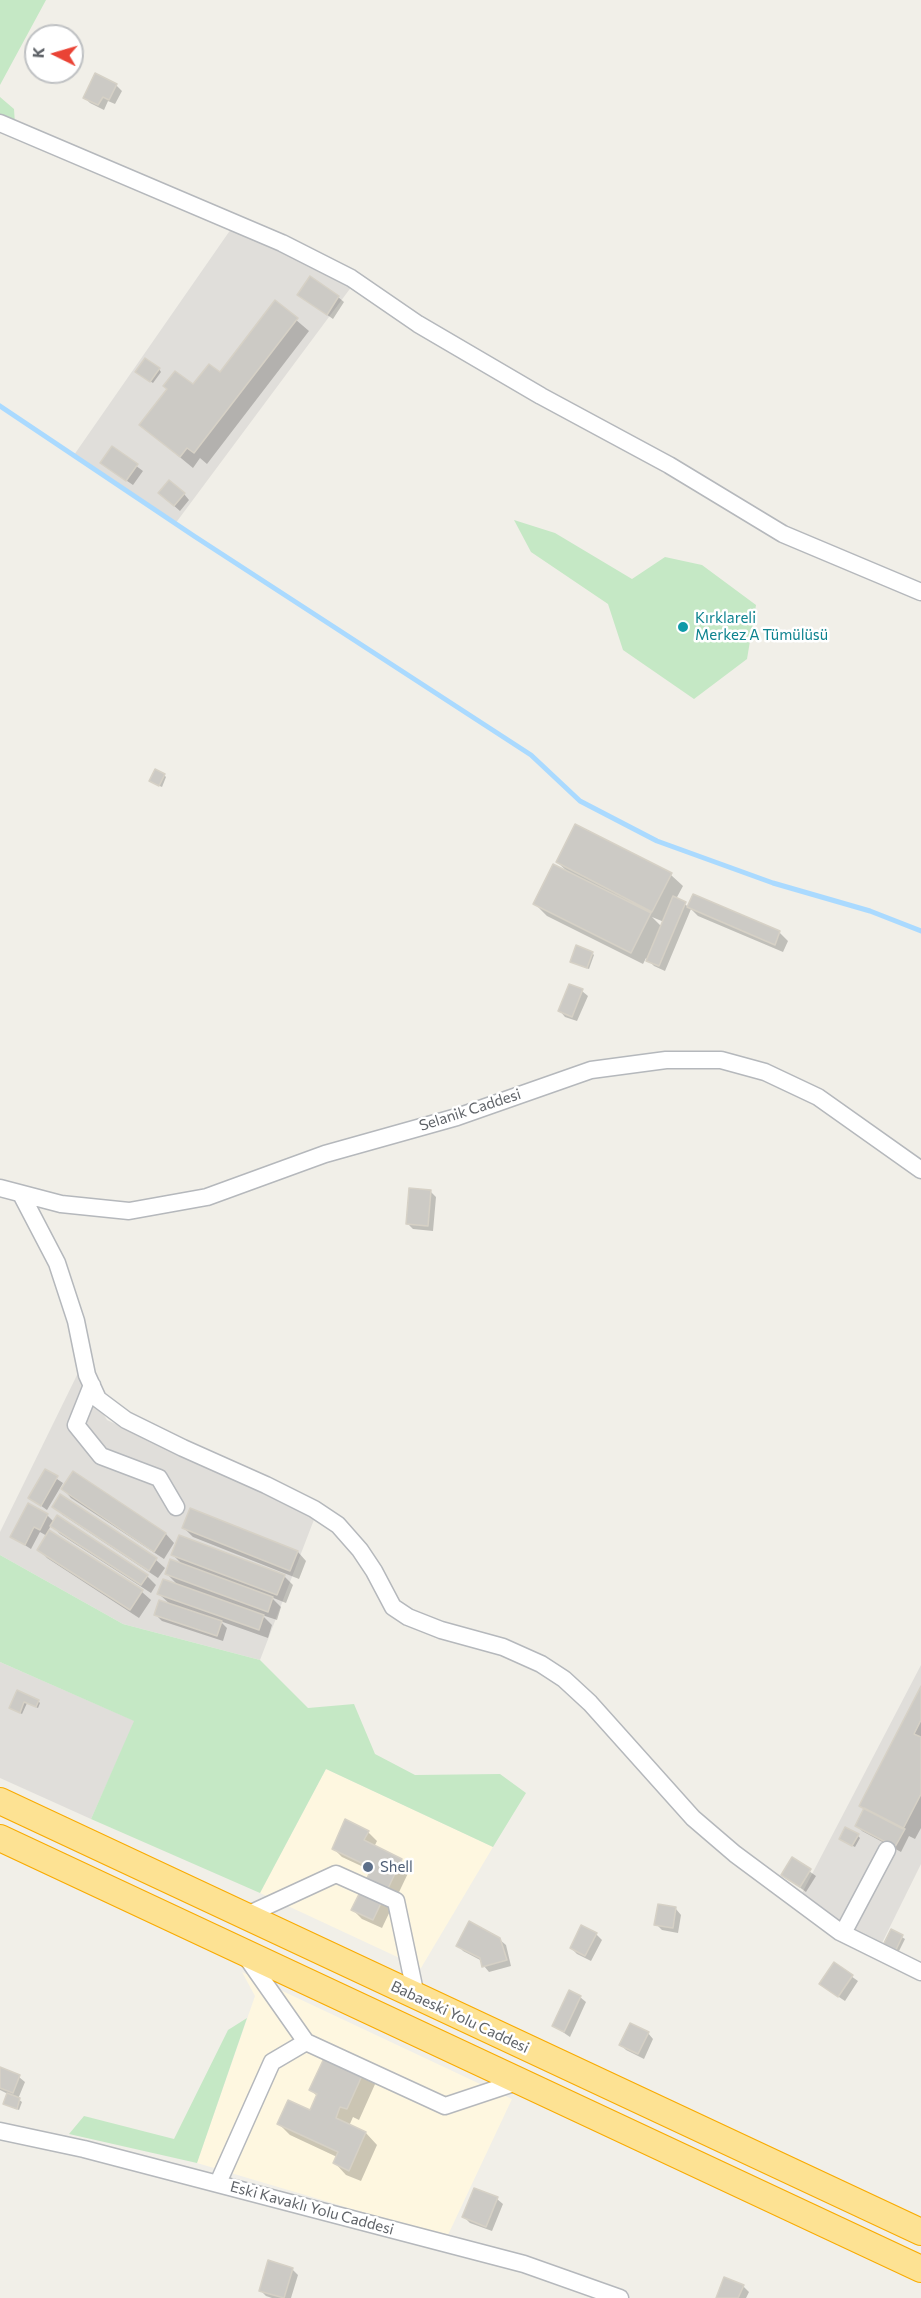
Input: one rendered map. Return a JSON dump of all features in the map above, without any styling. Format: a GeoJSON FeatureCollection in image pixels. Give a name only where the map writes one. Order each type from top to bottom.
{"type":"FeatureCollection","features":[{"type":"Feature","properties":{"kind":"highway","name":"Babaeski Yolu Caddesi"},"geometry":{"type":"LineString","coordinates":[[0,1801],[921,2232]]}},
{"type":"Feature","properties":{"kind":"highway"},"geometry":{"type":"LineString","coordinates":[[0,1838],[921,2269]]}},
{"type":"Feature","properties":{"kind":"street"},"geometry":{"type":"LineString","coordinates":[[0,123],[282,243],[351,278],[418,324],[541,396],[669,465],[783,534],[921,592]]}},
{"type":"Feature","properties":{"kind":"street","name":"Selanik Caddesi"},"geometry":{"type":"LineString","coordinates":[[0,1188],[61,1204],[129,1211],[207,1197],[325,1154],[457,1116],[591,1070],[666,1060],[720,1060],[765,1072],[818,1097],[921,1170]]}},
{"type":"Feature","properties":{"kind":"street"},"geometry":{"type":"LineString","coordinates":[[21,1194],[57,1263],[76,1321],[87,1375],[98,1399],[126,1420],[266,1485],[314,1509],[338,1525],[374,1570],[393,1607],[408,1617],[441,1630],[503,1647],[542,1664],[564,1679],[590,1703],[693,1818],[735,1854],[843,1933],[921,1972]]}},
{"type":"Feature","properties":{"kind":"street"},"geometry":{"type":"LineString","coordinates":[[92,1385],[76,1425],[100,1456],[159,1478],[176,1507]]}},
{"type":"Feature","properties":{"kind":"street"},"geometry":{"type":"LineString","coordinates":[[843,1933],[887,1850]]}},
{"type":"Feature","properties":{"kind":"street"},"geometry":{"type":"LineString","coordinates":[[244,1916],[336,1874],[386,1896],[396,1901],[416,1996]]}},
{"type":"Feature","properties":{"kind":"street"},"geometry":{"type":"LineString","coordinates":[[242,1952],[306,2042],[445,2106],[520,2081]]}},
{"type":"Feature","properties":{"kind":"street"},"geometry":{"type":"LineString","coordinates":[[218,2183],[272,2062],[306,2042]]}},
{"type":"Feature","properties":{"kind":"street","name":"Eski Kavaklı Yolu Caddesi"},"geometry":{"type":"LineString","coordinates":[[0,2131],[84,2149],[218,2183],[524,2264],[621,2298]]}},
{"type":"Feature","properties":{"kind":"shaded area"},"geometry":{"type":"Polygon","coordinates":[[[231,229],[284,250],[352,286],[175,524],[74,455],[231,229]]]}},
{"type":"Feature","properties":{"kind":"shaded area"},"geometry":{"type":"Polygon","coordinates":[[[78,1373],[107,1420],[315,1517],[260,1660],[123,1624],[0,1555],[0,1532],[78,1373]]]}},
{"type":"Feature","properties":{"kind":"shaded area"},"geometry":{"type":"Polygon","coordinates":[[[0,1662],[135,1721],[91,1819],[0,1778],[0,1662]]]}},
{"type":"Feature","properties":{"kind":"shaded area"},"geometry":{"type":"Polygon","coordinates":[[[921,1665],[921,1864],[880,1947],[800,1897],[921,1665]]]}},
{"type":"Feature","properties":{"kind":"shaded area"},"geometry":{"type":"Polygon","coordinates":[[[326,1769],[493,1847],[421,1968],[260,1893],[326,1769]]]}},
{"type":"Feature","properties":{"kind":"shaded area"},"geometry":{"type":"Polygon","coordinates":[[[242,1972],[512,2099],[447,2237],[197,2163],[255,1996],[242,1972]]]}},
{"type":"Feature","properties":{"kind":"green space"},"geometry":{"type":"Polygon","coordinates":[[[0,0],[46,0],[33,24],[24,24],[24,41],[0,85],[0,0]]]}},
{"type":"Feature","properties":{"kind":"green space"},"geometry":{"type":"Polygon","coordinates":[[[0,97],[14,109],[15,124],[0,117],[0,97]]]}},
{"type":"Feature","properties":{"kind":"green space"},"geometry":{"type":"Polygon","coordinates":[[[514,520],[555,533],[632,579],[665,557],[702,565],[756,605],[747,659],[694,699],[623,650],[608,604],[531,552],[514,520]]]}},
{"type":"Feature","properties":{"kind":"green space"},"geometry":{"type":"Polygon","coordinates":[[[0,1555],[123,1624],[260,1660],[308,1708],[354,1704],[375,1754],[415,1775],[500,1774],[526,1793],[493,1847],[326,1769],[260,1893],[91,1819],[134,1721],[0,1662],[0,1555]]]}},
{"type":"Feature","properties":{"kind":"green space"},"geometry":{"type":"Polygon","coordinates":[[[247,2018],[197,2163],[69,2134],[84,2116],[174,2139],[228,2030],[247,2018]]]}},
{"type":"Feature","properties":{"kind":"building"},"geometry":{"type":"Polygon","coordinates":[[[95,73],[117,84],[109,100],[103,97],[98,105],[83,98],[95,73]]]}},
{"type":"Feature","properties":{"kind":"building"},"geometry":{"type":"Polygon","coordinates":[[[310,276],[339,296],[327,315],[297,295],[310,276]]]}},
{"type":"Feature","properties":{"kind":"building"},"geometry":{"type":"Polygon","coordinates":[[[275,300],[298,318],[194,453],[187,448],[180,457],[139,425],[167,389],[163,386],[175,371],[193,384],[209,364],[220,372],[275,300]]]}},
{"type":"Feature","properties":{"kind":"building"},"geometry":{"type":"Polygon","coordinates":[[[145,358],[160,368],[150,382],[135,372],[145,358]]]}},
{"type":"Feature","properties":{"kind":"building"},"geometry":{"type":"Polygon","coordinates":[[[112,446],[138,464],[126,481],[100,463],[112,446]]]}},
{"type":"Feature","properties":{"kind":"building"},"geometry":{"type":"Polygon","coordinates":[[[169,480],[185,493],[174,506],[158,493],[169,480]]]}},
{"type":"Feature","properties":{"kind":"building"},"geometry":{"type":"Polygon","coordinates":[[[155,769],[165,774],[159,786],[149,781],[155,769]]]}},
{"type":"Feature","properties":{"kind":"building"},"geometry":{"type":"Polygon","coordinates":[[[575,824],[672,873],[652,912],[556,862],[575,824]]]}},
{"type":"Feature","properties":{"kind":"building"},"geometry":{"type":"Polygon","coordinates":[[[553,864],[651,913],[631,953],[533,904],[553,864]]]}},
{"type":"Feature","properties":{"kind":"building"},"geometry":{"type":"Polygon","coordinates":[[[693,894],[780,931],[775,945],[687,907],[693,894]]]}},
{"type":"Feature","properties":{"kind":"building"},"geometry":{"type":"Polygon","coordinates":[[[673,896],[686,902],[659,966],[646,961],[673,896]]]}},
{"type":"Feature","properties":{"kind":"building"},"geometry":{"type":"Polygon","coordinates":[[[576,945],[593,952],[587,968],[570,962],[576,945]]]}},
{"type":"Feature","properties":{"kind":"building"},"geometry":{"type":"Polygon","coordinates":[[[569,984],[583,989],[572,1017],[558,1011],[569,984]]]}},
{"type":"Feature","properties":{"kind":"building"},"geometry":{"type":"Polygon","coordinates":[[[409,1188],[431,1190],[428,1226],[406,1224],[409,1188]]]}},
{"type":"Feature","properties":{"kind":"building"},"geometry":{"type":"Polygon","coordinates":[[[45,1469],[58,1476],[41,1506],[28,1498],[45,1469]]]}},
{"type":"Feature","properties":{"kind":"building"},"geometry":{"type":"Polygon","coordinates":[[[73,1471],[166,1533],[154,1552],[61,1489],[73,1471]]]}},
{"type":"Feature","properties":{"kind":"building"},"geometry":{"type":"Polygon","coordinates":[[[60,1494],[157,1558],[149,1571],[52,1507],[60,1494]]]}},
{"type":"Feature","properties":{"kind":"building"},"geometry":{"type":"Polygon","coordinates":[[[28,1503],[48,1514],[40,1530],[34,1527],[25,1545],[10,1537],[28,1503]]]}},
{"type":"Feature","properties":{"kind":"building"},"geometry":{"type":"Polygon","coordinates":[[[190,1508],[298,1551],[290,1571],[182,1528],[190,1508]]]}},
{"type":"Feature","properties":{"kind":"building"},"geometry":{"type":"Polygon","coordinates":[[[57,1515],[148,1575],[141,1585],[50,1526],[57,1515]]]}},
{"type":"Feature","properties":{"kind":"building"},"geometry":{"type":"Polygon","coordinates":[[[49,1530],[143,1590],[130,1610],[37,1550],[49,1530]]]}},
{"type":"Feature","properties":{"kind":"building"},"geometry":{"type":"Polygon","coordinates":[[[179,1535],[285,1575],[277,1595],[171,1555],[179,1535]]]}},
{"type":"Feature","properties":{"kind":"building"},"geometry":{"type":"Polygon","coordinates":[[[170,1559],[273,1597],[268,1612],[165,1574],[170,1559]]]}},
{"type":"Feature","properties":{"kind":"building"},"geometry":{"type":"Polygon","coordinates":[[[163,1579],[264,1615],[259,1630],[157,1594],[163,1579]]]}},
{"type":"Feature","properties":{"kind":"building"},"geometry":{"type":"Polygon","coordinates":[[[159,1600],[222,1621],[217,1636],[154,1615],[159,1600]]]}},
{"type":"Feature","properties":{"kind":"building"},"geometry":{"type":"Polygon","coordinates":[[[921,1686],[921,1720],[914,1734],[921,1737],[921,1794],[903,1829],[859,1806],[921,1686]]]}},
{"type":"Feature","properties":{"kind":"building"},"geometry":{"type":"Polygon","coordinates":[[[17,1690],[39,1700],[36,1707],[24,1702],[20,1713],[9,1708],[17,1690]]]}},
{"type":"Feature","properties":{"kind":"building"},"geometry":{"type":"Polygon","coordinates":[[[864,1808],[905,1829],[895,1847],[855,1826],[864,1808]]]}},
{"type":"Feature","properties":{"kind":"building"},"geometry":{"type":"Polygon","coordinates":[[[345,1819],[369,1831],[364,1840],[402,1859],[373,1920],[351,1910],[372,1868],[332,1849],[345,1819]]]}},
{"type":"Feature","properties":{"kind":"building"},"geometry":{"type":"Polygon","coordinates":[[[845,1827],[859,1834],[852,1846],[839,1839],[845,1827]]]}},
{"type":"Feature","properties":{"kind":"building"},"geometry":{"type":"Polygon","coordinates":[[[792,1857],[811,1869],[800,1887],[781,1875],[792,1857]]]}},
{"type":"Feature","properties":{"kind":"building"},"geometry":{"type":"Polygon","coordinates":[[[658,1904],[676,1907],[673,1928],[654,1925],[658,1904]]]}},
{"type":"Feature","properties":{"kind":"building"},"geometry":{"type":"Polygon","coordinates":[[[469,1921],[500,1938],[507,1960],[482,1967],[480,1958],[456,1946],[469,1921]]]}},
{"type":"Feature","properties":{"kind":"building"},"geometry":{"type":"Polygon","coordinates":[[[581,1925],[597,1933],[585,1956],[570,1948],[581,1925]]]}},
{"type":"Feature","properties":{"kind":"building"},"geometry":{"type":"Polygon","coordinates":[[[891,1929],[903,1935],[894,1954],[882,1947],[891,1929]]]}},
{"type":"Feature","properties":{"kind":"building"},"geometry":{"type":"Polygon","coordinates":[[[834,1962],[853,1975],[838,1997],[819,1984],[834,1962]]]}},
{"type":"Feature","properties":{"kind":"building"},"geometry":{"type":"Polygon","coordinates":[[[569,1990],[581,1996],[564,2032],[552,2026],[569,1990]]]}},
{"type":"Feature","properties":{"kind":"building"},"geometry":{"type":"Polygon","coordinates":[[[630,2023],[649,2032],[638,2054],[619,2045],[630,2023]]]}},
{"type":"Feature","properties":{"kind":"building"},"geometry":{"type":"Polygon","coordinates":[[[327,2052],[365,2069],[347,2109],[340,2107],[336,2118],[366,2132],[349,2171],[333,2163],[338,2152],[277,2124],[288,2100],[310,2110],[317,2094],[309,2090],[327,2052]]]}},
{"type":"Feature","properties":{"kind":"building"},"geometry":{"type":"Polygon","coordinates":[[[0,2067],[20,2075],[13,2093],[0,2088],[0,2067]]]}},
{"type":"Feature","properties":{"kind":"building"},"geometry":{"type":"Polygon","coordinates":[[[7,2093],[20,2098],[17,2109],[3,2104],[7,2093]]]}},
{"type":"Feature","properties":{"kind":"building"},"geometry":{"type":"Polygon","coordinates":[[[474,2188],[498,2197],[486,2227],[462,2217],[474,2188]]]}},
{"type":"Feature","properties":{"kind":"building"},"geometry":{"type":"Polygon","coordinates":[[[268,2260],[293,2268],[284,2298],[259,2291],[268,2260]]]}},
{"type":"Feature","properties":{"kind":"building"},"geometry":{"type":"Polygon","coordinates":[[[724,2277],[744,2285],[738,2298],[716,2298],[724,2277]]]}},
{"type":"Feature","properties":{"kind":"waterway"},"geometry":{"type":"LineString","coordinates":[[0,406],[194,536],[531,755],[580,801],[657,841],[773,883],[870,911],[921,931]]}},
{"type":"Feature","properties":{"kind":"place","name":"Kırklareli Merkez A Tümülüsü"},"geometry":{"type":"Point","coordinates":[683,627]}},
{"type":"Feature","properties":{"kind":"place","name":"Shell"},"geometry":{"type":"Point","coordinates":[368,1867]}}]}
